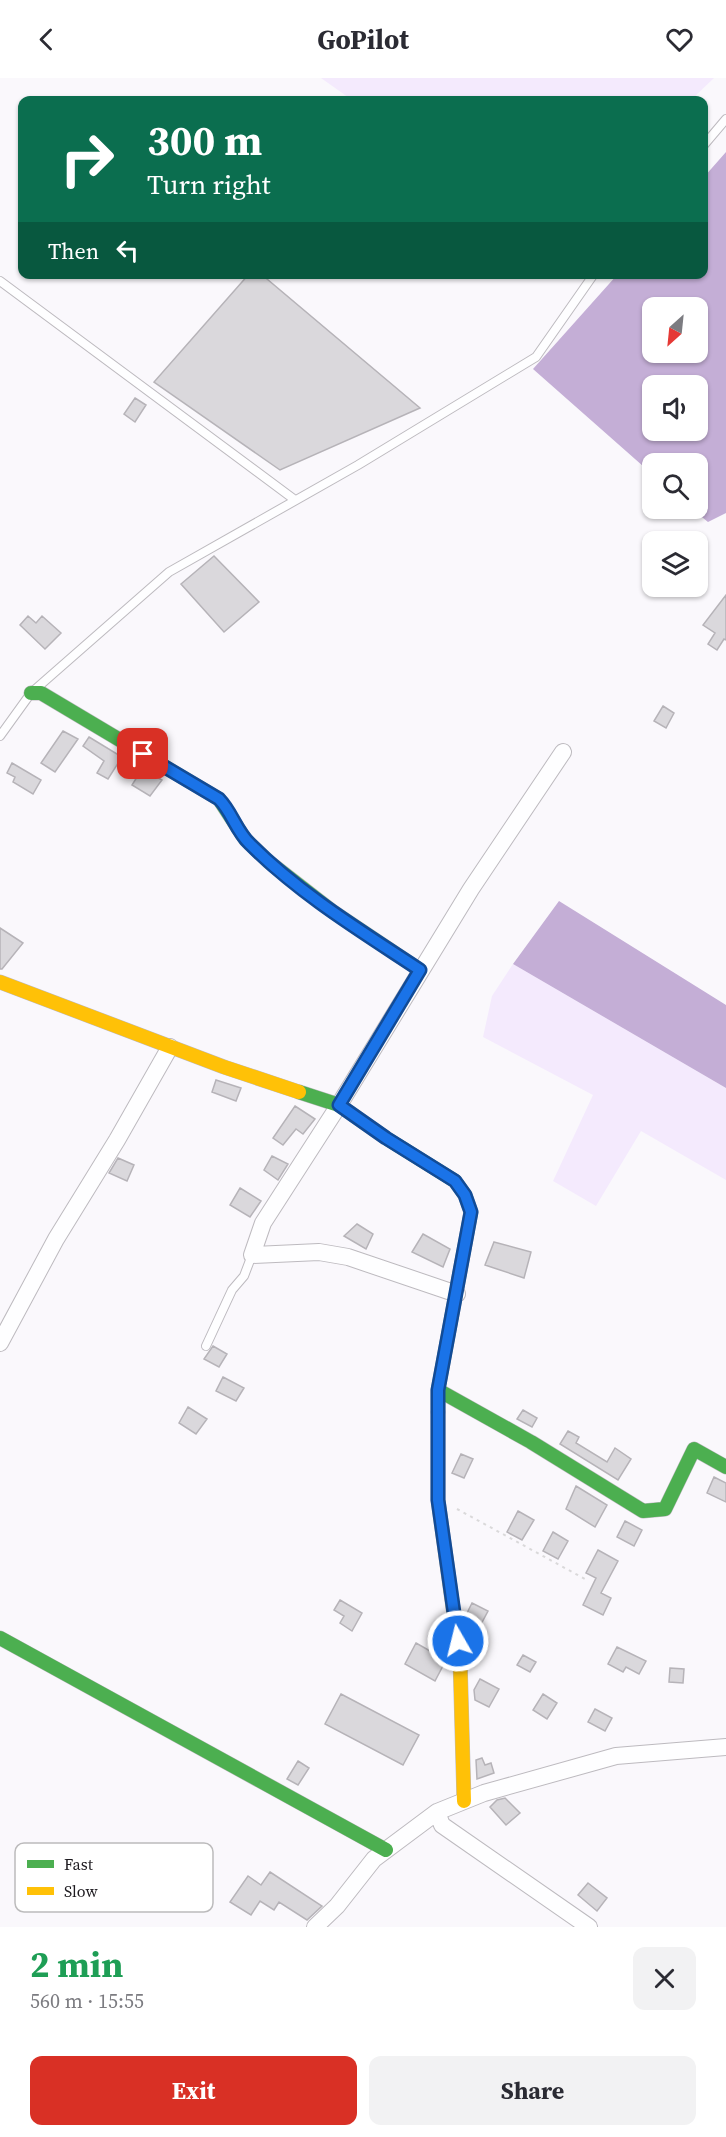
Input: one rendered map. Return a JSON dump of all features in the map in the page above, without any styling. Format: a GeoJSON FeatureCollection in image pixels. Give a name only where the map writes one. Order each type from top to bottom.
{"type":"FeatureCollection","features":[{"type":"Feature","properties":{"kind":"street"},"geometry":{"type":"LineString","coordinates":[[31,693],[41,693],[219,799],[227,807],[232,821],[248,843],[317,902],[420,970]]}},
{"type":"Feature","properties":{"kind":"street"},"geometry":{"type":"LineString","coordinates":[[457,1294],[348,1257],[319,1252],[252,1255],[263,1223],[339,1105],[471,889],[562,752]]}},
{"type":"Feature","properties":{"kind":"street"},"geometry":{"type":"LineString","coordinates":[[0,982],[170,1047],[339,1105],[386,1138],[455,1181],[465,1195],[471,1212],[438,1390],[439,1509],[460,1658],[464,1801]]}},
{"type":"Feature","properties":{"kind":"street"},"geometry":{"type":"LineString","coordinates":[[0,1343],[56,1239],[117,1140],[170,1047]]}},
{"type":"Feature","properties":{"kind":"street"},"geometry":{"type":"LineString","coordinates":[[438,1390],[531,1442],[643,1511],[664,1509],[694,1449],[726,1467]]}},
{"type":"Feature","properties":{"kind":"street"},"geometry":{"type":"LineString","coordinates":[[0,1638],[386,1850]]}},
{"type":"Feature","properties":{"kind":"street"},"geometry":{"type":"LineString","coordinates":[[315,1927],[337,1906],[374,1859],[437,1812],[484,1793],[616,1756],[726,1747]]}},
{"type":"Feature","properties":{"kind":"street"},"geometry":{"type":"LineString","coordinates":[[437,1812],[442,1825],[589,1927]]}},
{"type":"Feature","properties":{"kind":"lane"},"geometry":{"type":"LineString","coordinates":[[708,140],[726,119]]}},
{"type":"Feature","properties":{"kind":"lane"},"geometry":{"type":"LineString","coordinates":[[0,736],[31,693],[170,572],[536,357],[591,279]]}},
{"type":"Feature","properties":{"kind":"lane"},"geometry":{"type":"LineString","coordinates":[[0,281],[295,500]]}},
{"type":"Feature","properties":{"kind":"lane"},"geometry":{"type":"LineString","coordinates":[[206,1346],[232,1290],[244,1276],[252,1255]]}},
{"type":"Feature","properties":{"kind":"path"},"geometry":{"type":"LineString","coordinates":[[439,1509],[455,1508],[585,1579]]}},
{"type":"Feature","properties":{"kind":"shaded area"},"geometry":{"type":"Polygon","coordinates":[[[321,78],[714,78],[695,96],[346,96],[321,78]]]}},
{"type":"Feature","properties":{"kind":"shaded area"},"geometry":{"type":"Polygon","coordinates":[[[726,152],[726,513],[708,522],[704,519],[708,519],[708,453],[642,453],[642,465],[533,369],[613,279],[708,279],[708,172],[726,152]]]}},
{"type":"Feature","properties":{"kind":"shaded area"},"geometry":{"type":"Polygon","coordinates":[[[559,901],[726,1005],[726,1088],[513,964],[559,901]]]}},
{"type":"Feature","properties":{"kind":"shaded area"},"geometry":{"type":"Polygon","coordinates":[[[513,964],[726,1088],[726,1180],[641,1131],[596,1206],[553,1181],[593,1095],[483,1037],[492,996],[513,964]]]}},
{"type":"Feature","properties":{"kind":"building"},"geometry":{"type":"Polygon","coordinates":[[[245,279],[267,279],[420,408],[280,470],[154,382],[245,279]]]}},
{"type":"Feature","properties":{"kind":"building"},"geometry":{"type":"Polygon","coordinates":[[[135,398],[146,405],[135,422],[124,414],[135,398]]]}},
{"type":"Feature","properties":{"kind":"building"},"geometry":{"type":"Polygon","coordinates":[[[214,556],[259,602],[224,632],[181,584],[214,556]]]}},
{"type":"Feature","properties":{"kind":"building"},"geometry":{"type":"Polygon","coordinates":[[[726,595],[726,640],[724,639],[717,650],[708,644],[715,633],[703,625],[726,595]]]}},
{"type":"Feature","properties":{"kind":"building"},"geometry":{"type":"Polygon","coordinates":[[[28,616],[36,623],[42,616],[61,633],[45,649],[20,625],[28,616]]]}},
{"type":"Feature","properties":{"kind":"building"},"geometry":{"type":"Polygon","coordinates":[[[663,706],[674,713],[666,728],[654,721],[663,706]]]}},
{"type":"Feature","properties":{"kind":"building"},"geometry":{"type":"Polygon","coordinates":[[[63,731],[78,739],[55,772],[41,763],[63,731]]]}},
{"type":"Feature","properties":{"kind":"building"},"geometry":{"type":"Polygon","coordinates":[[[89,737],[122,757],[108,779],[97,773],[104,761],[83,746],[89,737]]]}},
{"type":"Feature","properties":{"kind":"building"},"geometry":{"type":"Polygon","coordinates":[[[12,763],[41,780],[33,794],[13,782],[15,777],[7,773],[12,763]]]}},
{"type":"Feature","properties":{"kind":"building"},"geometry":{"type":"Polygon","coordinates":[[[142,769],[162,780],[150,796],[132,785],[142,769]]]}},
{"type":"Feature","properties":{"kind":"building"},"geometry":{"type":"Polygon","coordinates":[[[0,928],[23,943],[2,969],[0,969],[0,928]]]}},
{"type":"Feature","properties":{"kind":"building"},"geometry":{"type":"Polygon","coordinates":[[[216,1080],[241,1088],[236,1101],[212,1092],[216,1080]]]}},
{"type":"Feature","properties":{"kind":"building"},"geometry":{"type":"Polygon","coordinates":[[[295,1106],[315,1119],[303,1134],[296,1129],[283,1145],[273,1138],[295,1106]]]}},
{"type":"Feature","properties":{"kind":"building"},"geometry":{"type":"Polygon","coordinates":[[[272,1156],[288,1164],[278,1180],[264,1170],[272,1156]]]}},
{"type":"Feature","properties":{"kind":"building"},"geometry":{"type":"Polygon","coordinates":[[[118,1158],[134,1165],[127,1181],[109,1173],[118,1158]]]}},
{"type":"Feature","properties":{"kind":"building"},"geometry":{"type":"Polygon","coordinates":[[[240,1188],[261,1201],[250,1217],[230,1205],[240,1188]]]}},
{"type":"Feature","properties":{"kind":"building"},"geometry":{"type":"Polygon","coordinates":[[[357,1224],[373,1234],[366,1249],[344,1236],[357,1224]]]}},
{"type":"Feature","properties":{"kind":"building"},"geometry":{"type":"Polygon","coordinates":[[[423,1234],[450,1249],[443,1267],[412,1252],[423,1234]]]}},
{"type":"Feature","properties":{"kind":"building"},"geometry":{"type":"Polygon","coordinates":[[[494,1242],[531,1252],[524,1278],[485,1265],[494,1242]]]}},
{"type":"Feature","properties":{"kind":"building"},"geometry":{"type":"Polygon","coordinates":[[[213,1346],[227,1354],[219,1367],[204,1359],[213,1346]]]}},
{"type":"Feature","properties":{"kind":"building"},"geometry":{"type":"Polygon","coordinates":[[[223,1377],[244,1388],[236,1401],[216,1391],[223,1377]]]}},
{"type":"Feature","properties":{"kind":"building"},"geometry":{"type":"Polygon","coordinates":[[[188,1407],[207,1419],[196,1434],[179,1423],[188,1407]]]}},
{"type":"Feature","properties":{"kind":"building"},"geometry":{"type":"Polygon","coordinates":[[[523,1410],[537,1418],[532,1427],[517,1419],[523,1410]]]}},
{"type":"Feature","properties":{"kind":"building"},"geometry":{"type":"Polygon","coordinates":[[[568,1431],[579,1437],[576,1443],[607,1462],[615,1448],[631,1459],[618,1480],[560,1444],[568,1431]]]}},
{"type":"Feature","properties":{"kind":"building"},"geometry":{"type":"Polygon","coordinates":[[[461,1454],[473,1459],[464,1478],[452,1473],[461,1454]]]}},
{"type":"Feature","properties":{"kind":"building"},"geometry":{"type":"Polygon","coordinates":[[[714,1477],[726,1483],[726,1502],[707,1493],[714,1477]]]}},
{"type":"Feature","properties":{"kind":"building"},"geometry":{"type":"Polygon","coordinates":[[[576,1486],[607,1505],[595,1527],[566,1509],[576,1486]]]}},
{"type":"Feature","properties":{"kind":"building"},"geometry":{"type":"Polygon","coordinates":[[[518,1511],[534,1520],[522,1540],[507,1532],[518,1511]]]}},
{"type":"Feature","properties":{"kind":"building"},"geometry":{"type":"Polygon","coordinates":[[[625,1521],[642,1530],[634,1546],[617,1537],[625,1521]]]}},
{"type":"Feature","properties":{"kind":"building"},"geometry":{"type":"Polygon","coordinates":[[[553,1532],[568,1541],[558,1559],[543,1551],[553,1532]]]}},
{"type":"Feature","properties":{"kind":"building"},"geometry":{"type":"Polygon","coordinates":[[[598,1550],[618,1561],[601,1593],[611,1598],[603,1615],[583,1605],[596,1578],[586,1573],[598,1550]]]}},
{"type":"Feature","properties":{"kind":"building"},"geometry":{"type":"Polygon","coordinates":[[[340,1600],[362,1613],[352,1631],[340,1623],[344,1616],[334,1610],[340,1600]]]}},
{"type":"Feature","properties":{"kind":"building"},"geometry":{"type":"Polygon","coordinates":[[[472,1603],[488,1611],[479,1628],[469,1623],[467,1613],[472,1603]]]}},
{"type":"Feature","properties":{"kind":"building"},"geometry":{"type":"Polygon","coordinates":[[[416,1643],[446,1660],[435,1681],[405,1664],[416,1643]]]}},
{"type":"Feature","properties":{"kind":"building"},"geometry":{"type":"Polygon","coordinates":[[[617,1647],[646,1661],[639,1674],[626,1667],[623,1672],[608,1664],[617,1647]]]}},
{"type":"Feature","properties":{"kind":"building"},"geometry":{"type":"Polygon","coordinates":[[[523,1655],[536,1662],[530,1672],[517,1665],[523,1655]]]}},
{"type":"Feature","properties":{"kind":"building"},"geometry":{"type":"Polygon","coordinates":[[[670,1668],[684,1669],[683,1683],[669,1682],[670,1668]]]}},
{"type":"Feature","properties":{"kind":"building"},"geometry":{"type":"Polygon","coordinates":[[[480,1679],[499,1689],[489,1707],[475,1700],[474,1690],[480,1679]]]}},
{"type":"Feature","properties":{"kind":"building"},"geometry":{"type":"Polygon","coordinates":[[[341,1694],[419,1735],[403,1765],[325,1724],[341,1694]]]}},
{"type":"Feature","properties":{"kind":"building"},"geometry":{"type":"Polygon","coordinates":[[[543,1694],[557,1703],[547,1719],[533,1710],[543,1694]]]}},
{"type":"Feature","properties":{"kind":"building"},"geometry":{"type":"Polygon","coordinates":[[[595,1709],[612,1718],[605,1731],[588,1722],[595,1709]]]}},
{"type":"Feature","properties":{"kind":"building"},"geometry":{"type":"Polygon","coordinates":[[[482,1758],[485,1765],[491,1763],[494,1773],[477,1779],[476,1760],[482,1758]]]}},
{"type":"Feature","properties":{"kind":"building"},"geometry":{"type":"Polygon","coordinates":[[[298,1761],[309,1768],[298,1785],[287,1779],[298,1761]]]}},
{"type":"Feature","properties":{"kind":"building"},"geometry":{"type":"Polygon","coordinates":[[[505,1798],[520,1813],[506,1825],[490,1807],[497,1800],[505,1798]]]}},
{"type":"Feature","properties":{"kind":"building"},"geometry":{"type":"Polygon","coordinates":[[[270,1872],[322,1906],[307,1920],[279,1902],[274,1910],[260,1901],[251,1915],[230,1902],[248,1876],[261,1885],[270,1872]]]}},
{"type":"Feature","properties":{"kind":"building"},"geometry":{"type":"Polygon","coordinates":[[[588,1883],[607,1898],[597,1911],[578,1895],[588,1883]]]}},
{"type":"Feature","properties":{"kind":"traffic: fast"},"geometry":{"type":"LineString","coordinates":[[31,693],[41,693],[219,799],[245,839],[269,862],[332,911],[420,970]]}},
{"type":"Feature","properties":{"kind":"traffic: fast"},"geometry":{"type":"LineString","coordinates":[[299,1092],[339,1105],[386,1138],[455,1181],[465,1195],[471,1212],[438,1390],[438,1412]]}},
{"type":"Feature","properties":{"kind":"traffic: fast"},"geometry":{"type":"LineString","coordinates":[[438,1390],[531,1442],[643,1511],[665,1509],[694,1449],[726,1467]]}},
{"type":"Feature","properties":{"kind":"traffic: fast"},"geometry":{"type":"LineString","coordinates":[[0,1638],[386,1850]]}},
{"type":"Feature","properties":{"kind":"traffic: slow"},"geometry":{"type":"LineString","coordinates":[[0,982],[224,1067],[299,1092]]}},
{"type":"Feature","properties":{"kind":"traffic: slow"},"geometry":{"type":"LineString","coordinates":[[438,1412],[438,1500],[460,1658],[464,1801]]}},
{"type":"Feature","properties":{"kind":"route"},"geometry":{"type":"LineString","coordinates":[[143,754],[219,799],[227,807],[232,821],[248,843],[317,902],[420,970],[339,1105],[386,1138],[455,1181],[465,1195],[471,1212],[438,1390],[438,1500],[458,1641]]}}]}
